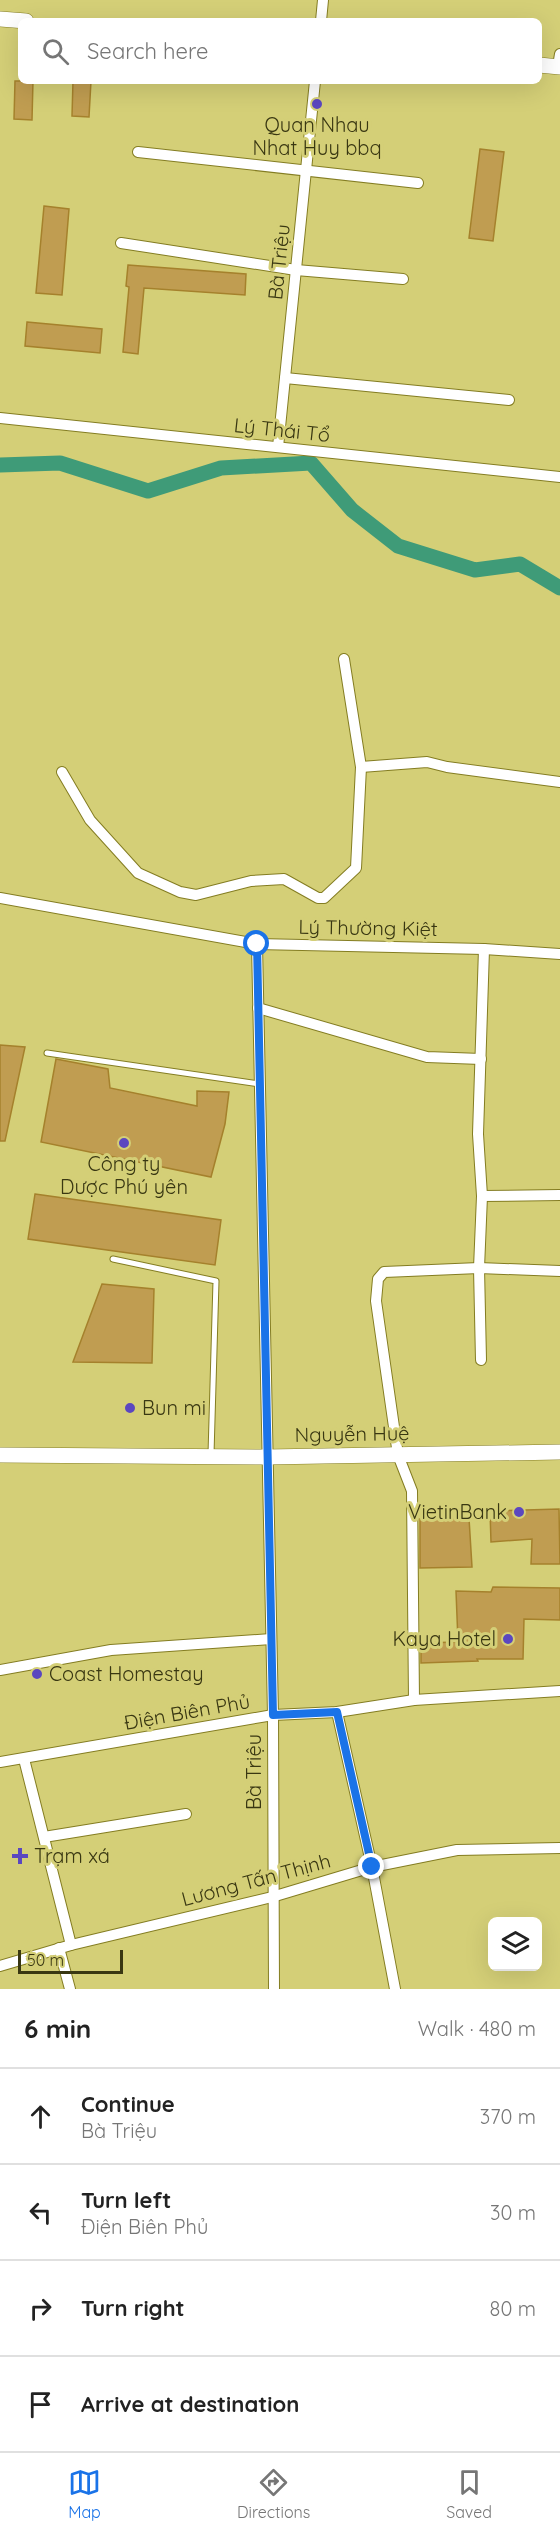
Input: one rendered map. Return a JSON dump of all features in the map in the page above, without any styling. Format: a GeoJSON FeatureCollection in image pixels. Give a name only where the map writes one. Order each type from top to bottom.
{"type":"FeatureCollection","features":[{"type":"Feature","properties":{"kind":"main road"},"geometry":{"type":"LineString","coordinates":[[0,19],[18,20]]}},
{"type":"Feature","properties":{"kind":"main road"},"geometry":{"type":"LineString","coordinates":[[542,65],[559,62]]}},
{"type":"Feature","properties":{"kind":"main road","name":"Nguyễn Huệ"},"geometry":{"type":"LineString","coordinates":[[0,1455],[267,1456],[560,1452]]}},
{"type":"Feature","properties":{"kind":"street"},"geometry":{"type":"LineString","coordinates":[[321,18],[323,0]]}},
{"type":"Feature","properties":{"kind":"street","name":"Bà Triệu"},"geometry":{"type":"LineString","coordinates":[[278,447],[315,84]]}},
{"type":"Feature","properties":{"kind":"street"},"geometry":{"type":"LineString","coordinates":[[138,152],[417,183]]}},
{"type":"Feature","properties":{"kind":"street"},"geometry":{"type":"LineString","coordinates":[[120,243],[296,270],[403,279]]}},
{"type":"Feature","properties":{"kind":"street"},"geometry":{"type":"LineString","coordinates":[[285,378],[509,400]]}},
{"type":"Feature","properties":{"kind":"street","name":"Lý Thái Tổ"},"geometry":{"type":"LineString","coordinates":[[0,418],[560,477]]}},
{"type":"Feature","properties":{"kind":"street"},"geometry":{"type":"LineString","coordinates":[[62,772],[90,820],[138,873],[180,892],[196,895],[251,881],[284,879],[318,898],[324,898],[356,868],[361,767],[344,659]]}},
{"type":"Feature","properties":{"kind":"street"},"geometry":{"type":"LineString","coordinates":[[361,767],[427,762],[447,767],[560,782]]}},
{"type":"Feature","properties":{"kind":"street","name":"Lý Thường Kiệt"},"geometry":{"type":"LineString","coordinates":[[0,898],[257,944],[484,949],[560,954]]}},
{"type":"Feature","properties":{"kind":"street","name":"Bà Triệu"},"geometry":{"type":"LineString","coordinates":[[257,944],[273,1715],[274,1989]]}},
{"type":"Feature","properties":{"kind":"street"},"geometry":{"type":"LineString","coordinates":[[481,1360],[479,1268],[482,1196],[478,1134],[484,949]]}},
{"type":"Feature","properties":{"kind":"street"},"geometry":{"type":"LineString","coordinates":[[258,1008],[427,1058],[481,1059]]}},
{"type":"Feature","properties":{"kind":"street"},"geometry":{"type":"LineString","coordinates":[[482,1196],[560,1195]]}},
{"type":"Feature","properties":{"kind":"street"},"geometry":{"type":"LineString","coordinates":[[414,1700],[412,1491],[398,1455],[376,1301],[378,1279],[384,1272],[479,1268],[560,1271]]}},
{"type":"Feature","properties":{"kind":"street"},"geometry":{"type":"LineString","coordinates":[[0,1670],[111,1650],[271,1639]]}},
{"type":"Feature","properties":{"kind":"street","name":"Điện Biên Phủ"},"geometry":{"type":"LineString","coordinates":[[0,1762],[273,1715],[337,1712],[414,1700],[560,1691]]}},
{"type":"Feature","properties":{"kind":"street"},"geometry":{"type":"LineString","coordinates":[[337,1712],[372,1867],[395,1989]]}},
{"type":"Feature","properties":{"kind":"street"},"geometry":{"type":"LineString","coordinates":[[24,1759],[71,1945]]}},
{"type":"Feature","properties":{"kind":"street"},"geometry":{"type":"LineString","coordinates":[[44,1837],[186,1814]]}},
{"type":"Feature","properties":{"kind":"street","name":"Lương Tấn Thịnh"},"geometry":{"type":"LineString","coordinates":[[0,1966],[59,1948],[272,1897],[372,1867],[457,1850],[560,1848]]}},
{"type":"Feature","properties":{"kind":"street"},"geometry":{"type":"LineString","coordinates":[[59,1948],[70,1989]]}},
{"type":"Feature","properties":{"kind":"lane"},"geometry":{"type":"LineString","coordinates":[[47,1053],[260,1084]]}},
{"type":"Feature","properties":{"kind":"lane"},"geometry":{"type":"LineString","coordinates":[[113,1259],[216,1281],[211,1456]]}},
{"type":"Feature","properties":{"kind":"building"},"geometry":{"type":"Polygon","coordinates":[[[15,81],[18,81],[18,84],[33,84],[32,120],[14,119],[15,81]]]}},
{"type":"Feature","properties":{"kind":"building"},"geometry":{"type":"Polygon","coordinates":[[[73,84],[91,84],[89,117],[72,116],[73,84]]]}},
{"type":"Feature","properties":{"kind":"building"},"geometry":{"type":"Polygon","coordinates":[[[480,149],[504,152],[493,241],[469,238],[480,149]]]}},
{"type":"Feature","properties":{"kind":"building"},"geometry":{"type":"Polygon","coordinates":[[[44,206],[69,209],[62,295],[36,293],[44,206]]]}},
{"type":"Feature","properties":{"kind":"building"},"geometry":{"type":"Polygon","coordinates":[[[128,265],[246,274],[245,295],[144,288],[138,354],[123,352],[129,287],[126,286],[128,265]]]}},
{"type":"Feature","properties":{"kind":"building"},"geometry":{"type":"Polygon","coordinates":[[[27,322],[102,329],[100,353],[25,346],[27,322]]]}},
{"type":"Feature","properties":{"kind":"building"},"geometry":{"type":"Polygon","coordinates":[[[0,1045],[25,1047],[5,1141],[0,1141],[0,1045]]]}},
{"type":"Feature","properties":{"kind":"building"},"geometry":{"type":"Polygon","coordinates":[[[56,1059],[108,1069],[110,1088],[197,1106],[197,1091],[229,1092],[225,1124],[211,1177],[41,1142],[56,1059]]]}},
{"type":"Feature","properties":{"kind":"building"},"geometry":{"type":"Polygon","coordinates":[[[35,1194],[221,1220],[215,1265],[28,1239],[35,1194]]]}},
{"type":"Feature","properties":{"kind":"building"},"geometry":{"type":"Polygon","coordinates":[[[102,1284],[154,1289],[152,1363],[73,1362],[102,1284]]]}},
{"type":"Feature","properties":{"kind":"building"},"geometry":{"type":"Polygon","coordinates":[[[559,1509],[560,1564],[531,1564],[532,1539],[491,1542],[490,1511],[559,1509]]]}},
{"type":"Feature","properties":{"kind":"building"},"geometry":{"type":"Polygon","coordinates":[[[469,1518],[472,1567],[420,1568],[420,1519],[469,1518]]]}},
{"type":"Feature","properties":{"kind":"building"},"geometry":{"type":"Polygon","coordinates":[[[493,1587],[560,1588],[560,1620],[524,1619],[523,1659],[477,1659],[478,1661],[421,1663],[421,1643],[458,1642],[456,1591],[491,1592],[493,1587]]]}},
{"type":"Feature","properties":{"kind":"waterway"},"geometry":{"type":"LineString","coordinates":[[0,465],[60,463],[148,491],[221,468],[311,463],[352,510],[398,546],[475,570],[520,564],[560,588]]}},
{"type":"Feature","properties":{"kind":"place","name":"Quan Nhau Nhat Huy bbq"},"geometry":{"type":"Point","coordinates":[317,104]}},
{"type":"Feature","properties":{"kind":"place","name":"Công ty Dược Phú yên"},"geometry":{"type":"Point","coordinates":[124,1143]}},
{"type":"Feature","properties":{"kind":"place","name":"Bun mi"},"geometry":{"type":"Point","coordinates":[130,1408]}},
{"type":"Feature","properties":{"kind":"place","name":"VietinBank"},"geometry":{"type":"Point","coordinates":[519,1512]}},
{"type":"Feature","properties":{"kind":"place","name":"Kaya Hotel"},"geometry":{"type":"Point","coordinates":[508,1639]}},
{"type":"Feature","properties":{"kind":"place","name":"Coast Homestay"},"geometry":{"type":"Point","coordinates":[37,1674]}},
{"type":"Feature","properties":{"kind":"place","name":"Trạm xá"},"geometry":{"type":"Point","coordinates":[20,1856]}},
{"type":"Feature","properties":{"kind":"route"},"geometry":{"type":"LineString","coordinates":[[257,944],[273,1715],[337,1712],[372,1867]]}}]}
